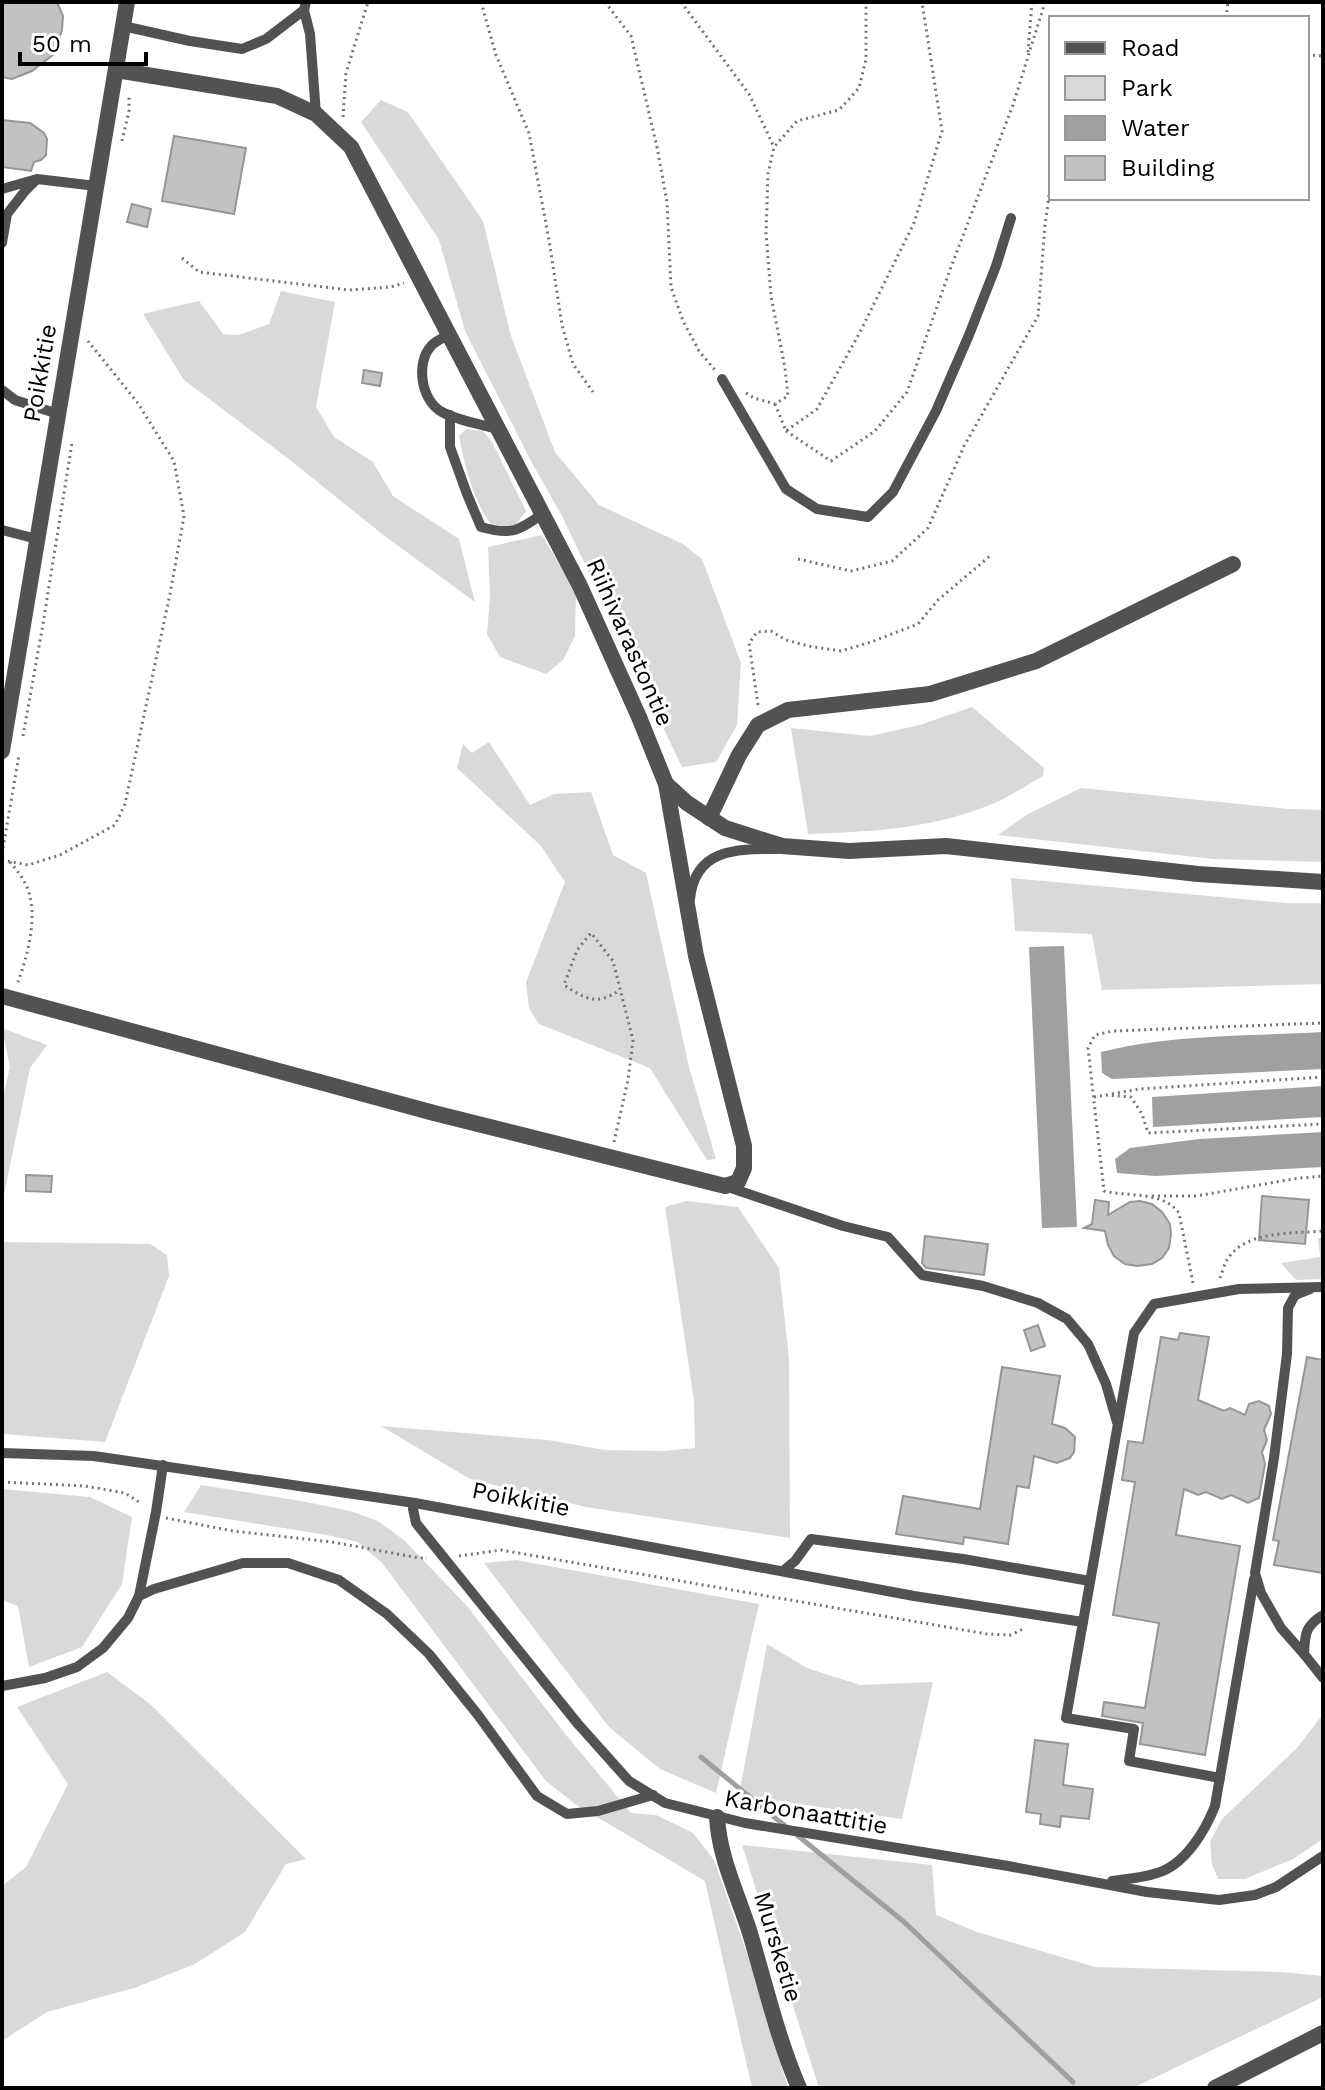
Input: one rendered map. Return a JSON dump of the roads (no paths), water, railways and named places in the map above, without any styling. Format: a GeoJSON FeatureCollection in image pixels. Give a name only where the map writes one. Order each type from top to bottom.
{"type":"FeatureCollection","features":[{"type":"Feature","properties":{"kind":"street","name":"Poikkitie"},"geometry":{"type":"LineString","coordinates":[[2,751],[127,2]]}},
{"type":"Feature","properties":{"kind":"street","name":"Riihivarastontie"},"geometry":{"type":"LineString","coordinates":[[116,70],[277,96],[316,114],[351,147],[580,586],[666,784],[709,818],[725,828],[782,846],[849,851],[946,846],[1198,874],[1323,882]]}},
{"type":"Feature","properties":{"kind":"street"},"geometry":{"type":"LineString","coordinates":[[709,818],[739,755],[758,725],[788,710],[930,694],[1036,661],[1233,564]]}},
{"type":"Feature","properties":{"kind":"street"},"geometry":{"type":"LineString","coordinates":[[6,997],[434,1113],[725,1186],[738,1182],[744,1168],[744,1146],[696,956],[666,784]]}},
{"type":"Feature","properties":{"kind":"street","name":"Mursketie"},"geometry":{"type":"LineString","coordinates":[[717,1817],[721,1846],[786,2056],[799,2088]]}},
{"type":"Feature","properties":{"kind":"street"},"geometry":{"type":"LineString","coordinates":[[1215,2088],[1323,2033]]}},
{"type":"Feature","properties":{"kind":"lane"},"geometry":{"type":"LineString","coordinates":[[123,26],[242,49],[266,39],[305,6]]}},
{"type":"Feature","properties":{"kind":"lane"},"geometry":{"type":"LineString","coordinates":[[305,6],[316,114]]}},
{"type":"Feature","properties":{"kind":"lane"},"geometry":{"type":"LineString","coordinates":[[2,243],[7,214],[37,179]]}},
{"type":"Feature","properties":{"kind":"lane"},"geometry":{"type":"LineString","coordinates":[[2,189],[37,179],[96,186]]}},
{"type":"Feature","properties":{"kind":"lane"},"geometry":{"type":"LineString","coordinates":[[722,379],[786,489],[817,509],[868,517],[893,492],[936,411],[996,266],[1011,218]]}},
{"type":"Feature","properties":{"kind":"lane"},"geometry":{"type":"LineString","coordinates":[[448,335],[432,344],[423,359],[422,383],[429,398],[439,411],[498,429]]}},
{"type":"Feature","properties":{"kind":"lane"},"geometry":{"type":"LineString","coordinates":[[2,390],[15,400],[58,414]]}},
{"type":"Feature","properties":{"kind":"lane"},"geometry":{"type":"LineString","coordinates":[[450,415],[450,447],[481,527],[512,532],[542,514]]}},
{"type":"Feature","properties":{"kind":"lane"},"geometry":{"type":"LineString","coordinates":[[2,530],[37,539]]}},
{"type":"Feature","properties":{"kind":"lane"},"geometry":{"type":"LineString","coordinates":[[688,915],[691,890],[700,867],[722,853],[808,848]]}},
{"type":"Feature","properties":{"kind":"lane"},"geometry":{"type":"LineString","coordinates":[[725,1186],[843,1226],[888,1237],[922,1275],[983,1286],[1038,1303],[1067,1319],[1088,1344],[1106,1384],[1118,1424]]}},
{"type":"Feature","properties":{"kind":"lane"},"geometry":{"type":"LineString","coordinates":[[1220,1778],[1129,1761],[1134,1729],[1066,1718],[1134,1333],[1154,1304],[1239,1289],[1319,1287]]}},
{"type":"Feature","properties":{"kind":"lane"},"geometry":{"type":"LineString","coordinates":[[1102,1883],[1160,1873],[1197,1841],[1215,1806],[1274,1458],[1287,1354],[1288,1308],[1295,1295],[1319,1287]]}},
{"type":"Feature","properties":{"kind":"lane","name":"Poikkitie"},"geometry":{"type":"LineString","coordinates":[[2,1453],[94,1456],[415,1503],[914,1596],[1083,1622]]}},
{"type":"Feature","properties":{"kind":"lane"},"geometry":{"type":"LineString","coordinates":[[2,1686],[45,1678],[77,1667],[103,1648],[128,1618],[139,1596],[163,1465]]}},
{"type":"Feature","properties":{"kind":"lane","name":"Karbonaattitie"},"geometry":{"type":"LineString","coordinates":[[415,1503],[416,1523],[578,1724],[629,1781],[665,1803],[717,1817],[1147,1892],[1219,1900],[1255,1895],[1276,1887],[1323,1856]]}},
{"type":"Feature","properties":{"kind":"lane"},"geometry":{"type":"LineString","coordinates":[[784,1570],[811,1539],[963,1559],[1090,1581]]}},
{"type":"Feature","properties":{"kind":"lane"},"geometry":{"type":"LineString","coordinates":[[139,1596],[243,1563],[288,1563],[339,1580],[387,1614],[429,1654],[537,1796],[567,1814],[598,1811],[653,1795]]}},
{"type":"Feature","properties":{"kind":"lane"},"geometry":{"type":"LineString","coordinates":[[1255,1573],[1261,1593],[1281,1628],[1323,1678]]}},
{"type":"Feature","properties":{"kind":"lane"},"geometry":{"type":"LineString","coordinates":[[1304,1654],[1305,1635],[1311,1622],[1323,1613]]}},
{"type":"Feature","properties":{"kind":"water"},"geometry":{"type":"Polygon","coordinates":[[[1064,946],[1077,1227],[1042,1228],[1029,947],[1064,946]]]}},
{"type":"Feature","properties":{"kind":"water"},"geometry":{"type":"Polygon","coordinates":[[[1323,1032],[1323,1069],[1112,1079],[1102,1073],[1101,1052],[1127,1046],[1211,1037],[1323,1032]]]}},
{"type":"Feature","properties":{"kind":"water"},"geometry":{"type":"Polygon","coordinates":[[[1323,1086],[1323,1117],[1153,1127],[1152,1097],[1323,1086]]]}},
{"type":"Feature","properties":{"kind":"water"},"geometry":{"type":"Polygon","coordinates":[[[1323,1132],[1323,1167],[1155,1176],[1117,1173],[1115,1159],[1130,1148],[1199,1139],[1323,1132]]]}},
{"type":"Feature","properties":{"kind":"waterway"},"geometry":{"type":"LineString","coordinates":[[701,1757],[789,1829]]}},
{"type":"Feature","properties":{"kind":"waterway"},"geometry":{"type":"LineString","coordinates":[[797,1835],[903,1921],[1073,2082]]}}]}
